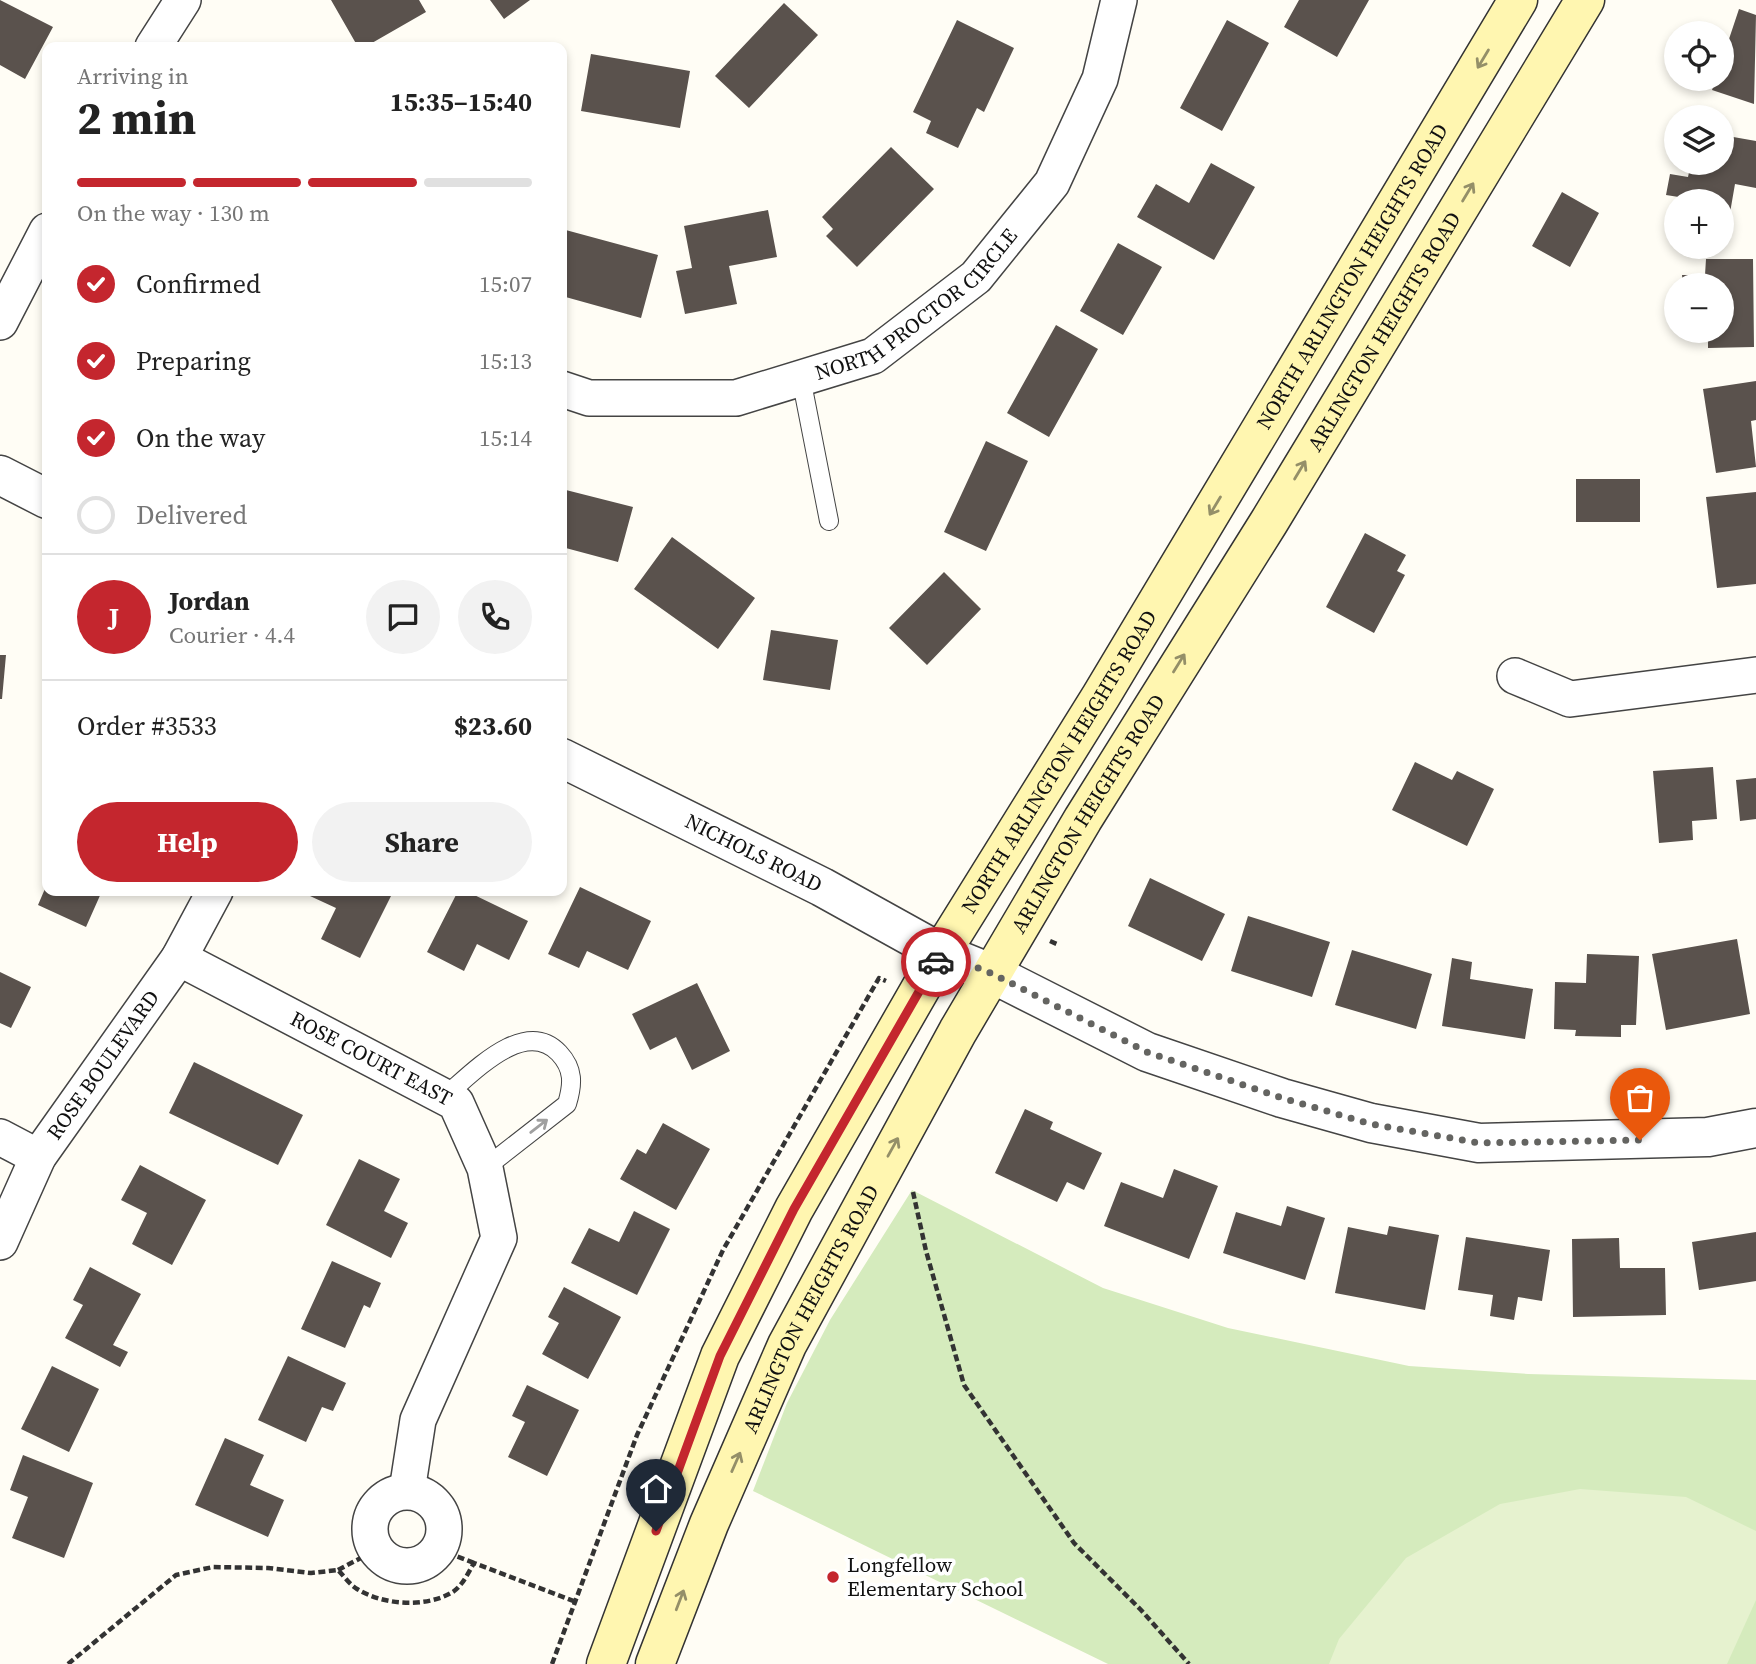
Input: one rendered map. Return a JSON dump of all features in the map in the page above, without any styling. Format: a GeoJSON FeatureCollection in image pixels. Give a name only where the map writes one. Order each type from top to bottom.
{"type":"FeatureCollection","features":[{"type":"Feature","properties":{"kind":"main road","name":"NORTH ARLINGTON HEIGHTS ROAD"},"geometry":{"type":"LineString","coordinates":[[606,1664],[720,1356],[794,1209],[941,953],[1101,696],[1518,0]]}},
{"type":"Feature","properties":{"kind":"main road","name":"ARLINGTON HEIGHTS ROAD"},"geometry":{"type":"LineString","coordinates":[[655,1664],[709,1524],[788,1345],[868,1194],[1083,819],[1269,522],[1585,0]]}},
{"type":"Feature","properties":{"kind":"street","name":"NORTH PROCTOR CIRCLE"},"geometry":{"type":"LineString","coordinates":[[567,391],[589,398],[736,398],[873,356],[976,277],[1052,183],[1100,79],[1119,0]]}},
{"type":"Feature","properties":{"kind":"street"},"geometry":{"type":"LineString","coordinates":[[156,42],[178,1]]}},
{"type":"Feature","properties":{"kind":"street"},"geometry":{"type":"LineString","coordinates":[[0,322],[42,242]]}},
{"type":"Feature","properties":{"kind":"street"},"geometry":{"type":"LineString","coordinates":[[0,475],[42,496]]}},
{"type":"Feature","properties":{"kind":"street"},"geometry":{"type":"LineString","coordinates":[[1515,676],[1570,699],[1756,675]]}},
{"type":"Feature","properties":{"kind":"street","name":"NICHOLS ROAD"},"geometry":{"type":"LineString","coordinates":[[567,760],[821,887],[941,953],[993,974],[1147,1052],[1282,1098],[1371,1124],[1479,1143],[1708,1137],[1756,1128]]}},
{"type":"Feature","properties":{"kind":"street","name":"ROSE BOULEVARD"},"geometry":{"type":"LineString","coordinates":[[0,1242],[38,1157],[179,958],[212,896]]}},
{"type":"Feature","properties":{"kind":"street","name":"ROSE COURT EAST"},"geometry":{"type":"LineString","coordinates":[[179,958],[456,1103],[485,1168],[499,1238],[418,1420],[407,1491]]}},
{"type":"Feature","properties":{"kind":"street"},"geometry":{"type":"LineString","coordinates":[[0,1136],[38,1157]]}},
{"type":"Feature","properties":{"kind":"street"},"geometry":{"type":"LineString","coordinates":[[394,1493],[419,1493],[438,1507],[444,1530],[438,1549],[427,1561],[403,1566],[391,1563],[376,1550],[369,1533],[375,1508],[394,1493]]}},
{"type":"Feature","properties":{"kind":"lane"},"geometry":{"type":"LineString","coordinates":[[801,378],[829,521]]}},
{"type":"Feature","properties":{"kind":"lane"},"geometry":{"type":"LineString","coordinates":[[444,1097],[508,1046],[525,1040],[545,1043],[565,1059],[572,1075],[567,1104],[485,1168]]}},
{"type":"Feature","properties":{"kind":"path"},"geometry":{"type":"LineString","coordinates":[[912,1189],[926,1251],[964,1385],[1074,1543],[1142,1610],[1189,1664]]}},
{"type":"Feature","properties":{"kind":"path"},"geometry":{"type":"LineString","coordinates":[[438,1549],[576,1602],[552,1664]]}},
{"type":"Feature","properties":{"kind":"path"},"geometry":{"type":"LineString","coordinates":[[68,1664],[176,1575],[213,1567],[268,1568],[310,1573],[338,1570],[376,1550]]}},
{"type":"Feature","properties":{"kind":"path"},"geometry":{"type":"LineString","coordinates":[[338,1570],[355,1589],[386,1601],[417,1603],[452,1593],[474,1563]]}},
{"type":"Feature","properties":{"kind":"green space"},"geometry":{"type":"Polygon","coordinates":[[[912,1190],[1103,1288],[1228,1328],[1409,1366],[1528,1374],[1756,1380],[1756,1664],[1108,1664],[753,1491],[787,1403],[830,1320],[912,1190]]]}},
{"type":"Feature","properties":{"kind":"green space"},"geometry":{"type":"Polygon","coordinates":[[[1580,1489],[1686,1497],[1756,1531],[1756,1600],[1727,1664],[1329,1664],[1339,1639],[1406,1558],[1500,1504],[1580,1489]]]}},
{"type":"Feature","properties":{"kind":"building"},"geometry":{"type":"Polygon","coordinates":[[[0,0],[53,27],[45,42],[42,42],[42,47],[25,79],[0,65],[0,0]]]}},
{"type":"Feature","properties":{"kind":"building"},"geometry":{"type":"Polygon","coordinates":[[[331,0],[419,0],[426,12],[374,42],[355,42],[331,0]]]}},
{"type":"Feature","properties":{"kind":"building"},"geometry":{"type":"Polygon","coordinates":[[[490,0],[530,0],[504,19],[490,0]]]}},
{"type":"Feature","properties":{"kind":"building"},"geometry":{"type":"Polygon","coordinates":[[[1299,0],[1369,0],[1337,57],[1284,27],[1299,0]]]}},
{"type":"Feature","properties":{"kind":"building"},"geometry":{"type":"Polygon","coordinates":[[[784,3],[818,35],[749,108],[715,76],[784,3]]]}},
{"type":"Feature","properties":{"kind":"building"},"geometry":{"type":"Polygon","coordinates":[[[1739,9],[1756,15],[1754,104],[1715,91],[1734,91],[1734,24],[1739,9]]]}},
{"type":"Feature","properties":{"kind":"building"},"geometry":{"type":"Polygon","coordinates":[[[957,20],[1014,48],[984,112],[977,108],[958,148],[926,133],[931,121],[913,112],[957,20]]]}},
{"type":"Feature","properties":{"kind":"building"},"geometry":{"type":"Polygon","coordinates":[[[1227,20],[1269,43],[1222,131],[1180,108],[1227,20]]]}},
{"type":"Feature","properties":{"kind":"building"},"geometry":{"type":"Polygon","coordinates":[[[591,54],[690,71],[680,128],[581,111],[591,54]]]}},
{"type":"Feature","properties":{"kind":"building"},"geometry":{"type":"Polygon","coordinates":[[[1734,137],[1756,141],[1756,188],[1735,184],[1734,190],[1667,189],[1670,175],[1734,175],[1734,137]]]}},
{"type":"Feature","properties":{"kind":"building"},"geometry":{"type":"Polygon","coordinates":[[[891,147],[934,189],[857,267],[826,236],[833,229],[822,217],[891,147]]]}},
{"type":"Feature","properties":{"kind":"building"},"geometry":{"type":"Polygon","coordinates":[[[1211,163],[1255,187],[1214,260],[1137,217],[1156,184],[1189,203],[1211,163]]]}},
{"type":"Feature","properties":{"kind":"building"},"geometry":{"type":"Polygon","coordinates":[[[1562,192],[1599,213],[1570,267],[1532,246],[1562,192]]]}},
{"type":"Feature","properties":{"kind":"building"},"geometry":{"type":"Polygon","coordinates":[[[768,210],[777,257],[729,266],[737,304],[685,314],[676,271],[692,268],[684,226],[768,210]]]}},
{"type":"Feature","properties":{"kind":"building"},"geometry":{"type":"Polygon","coordinates":[[[567,230],[658,255],[641,318],[567,297],[567,230]]]}},
{"type":"Feature","properties":{"kind":"building"},"geometry":{"type":"Polygon","coordinates":[[[1118,243],[1162,267],[1123,335],[1080,311],[1118,243]]]}},
{"type":"Feature","properties":{"kind":"building"},"geometry":{"type":"Polygon","coordinates":[[[1706,259],[1753,259],[1754,347],[1708,348],[1708,343],[1734,343],[1734,273],[1705,273],[1706,259]]]}},
{"type":"Feature","properties":{"kind":"building"},"geometry":{"type":"Polygon","coordinates":[[[1056,325],[1098,349],[1049,437],[1007,413],[1056,325]]]}},
{"type":"Feature","properties":{"kind":"building"},"geometry":{"type":"Polygon","coordinates":[[[1756,381],[1756,420],[1751,421],[1756,467],[1716,473],[1703,389],[1756,381]]]}},
{"type":"Feature","properties":{"kind":"building"},"geometry":{"type":"Polygon","coordinates":[[[986,441],[1028,461],[986,551],[944,532],[986,441]]]}},
{"type":"Feature","properties":{"kind":"building"},"geometry":{"type":"Polygon","coordinates":[[[1576,479],[1640,479],[1640,522],[1576,522],[1576,479]]]}},
{"type":"Feature","properties":{"kind":"building"},"geometry":{"type":"Polygon","coordinates":[[[567,490],[633,507],[618,562],[567,548],[567,490]]]}},
{"type":"Feature","properties":{"kind":"building"},"geometry":{"type":"Polygon","coordinates":[[[1756,492],[1756,584],[1717,588],[1706,497],[1756,492]]]}},
{"type":"Feature","properties":{"kind":"building"},"geometry":{"type":"Polygon","coordinates":[[[1365,533],[1406,555],[1397,571],[1405,575],[1374,633],[1326,607],[1365,533]]]}},
{"type":"Feature","properties":{"kind":"building"},"geometry":{"type":"Polygon","coordinates":[[[672,537],[755,598],[718,649],[634,589],[672,537]]]}},
{"type":"Feature","properties":{"kind":"building"},"geometry":{"type":"Polygon","coordinates":[[[944,572],[981,609],[927,665],[889,628],[944,572]]]}},
{"type":"Feature","properties":{"kind":"building"},"geometry":{"type":"Polygon","coordinates":[[[771,630],[838,640],[830,690],[763,680],[771,630]]]}},
{"type":"Feature","properties":{"kind":"building"},"geometry":{"type":"Polygon","coordinates":[[[0,655],[6,655],[2,699],[0,699],[0,655]]]}},
{"type":"Feature","properties":{"kind":"building"},"geometry":{"type":"Polygon","coordinates":[[[1415,762],[1452,780],[1457,771],[1494,789],[1467,846],[1392,810],[1415,762]]]}},
{"type":"Feature","properties":{"kind":"building"},"geometry":{"type":"Polygon","coordinates":[[[1713,767],[1717,819],[1692,821],[1693,840],[1659,843],[1653,771],[1713,767]]]}},
{"type":"Feature","properties":{"kind":"building"},"geometry":{"type":"Polygon","coordinates":[[[1756,778],[1756,819],[1740,821],[1736,780],[1756,778]]]}},
{"type":"Feature","properties":{"kind":"building"},"geometry":{"type":"Polygon","coordinates":[[[1150,878],[1225,914],[1202,961],[1128,926],[1150,878]]]}},
{"type":"Feature","properties":{"kind":"building"},"geometry":{"type":"Polygon","coordinates":[[[580,887],[651,921],[628,970],[587,951],[579,968],[548,954],[580,887]]]}},
{"type":"Feature","properties":{"kind":"building"},"geometry":{"type":"Polygon","coordinates":[[[42,896],[100,896],[86,927],[38,905],[42,896]]]}},
{"type":"Feature","properties":{"kind":"building"},"geometry":{"type":"Polygon","coordinates":[[[310,896],[391,896],[360,958],[321,939],[336,908],[310,896]]]}},
{"type":"Feature","properties":{"kind":"building"},"geometry":{"type":"Polygon","coordinates":[[[455,896],[476,896],[528,921],[509,960],[477,944],[464,971],[427,952],[455,896]]]}},
{"type":"Feature","properties":{"kind":"building"},"geometry":{"type":"Polygon","coordinates":[[[1248,916],[1330,942],[1312,997],[1231,971],[1248,916]]]}},
{"type":"Feature","properties":{"kind":"building"},"geometry":{"type":"Polygon","coordinates":[[[1737,939],[1750,1014],[1666,1030],[1652,954],[1737,939]]]}},
{"type":"Feature","properties":{"kind":"building"},"geometry":{"type":"Polygon","coordinates":[[[1352,950],[1432,974],[1416,1029],[1335,1005],[1352,950]]]}},
{"type":"Feature","properties":{"kind":"building"},"geometry":{"type":"Polygon","coordinates":[[[1587,954],[1639,956],[1636,1025],[1621,1025],[1621,1037],[1575,1036],[1576,1030],[1554,1029],[1555,982],[1586,983],[1587,954]]]}},
{"type":"Feature","properties":{"kind":"building"},"geometry":{"type":"Polygon","coordinates":[[[1452,958],[1472,962],[1470,979],[1533,989],[1525,1039],[1442,1026],[1452,958]]]}},
{"type":"Feature","properties":{"kind":"building"},"geometry":{"type":"Polygon","coordinates":[[[0,972],[31,987],[11,1028],[0,1023],[0,972]]]}},
{"type":"Feature","properties":{"kind":"building"},"geometry":{"type":"Polygon","coordinates":[[[697,983],[730,1051],[692,1070],[676,1037],[650,1050],[632,1014],[697,983]]]}},
{"type":"Feature","properties":{"kind":"building"},"geometry":{"type":"Polygon","coordinates":[[[194,1062],[303,1115],[278,1165],[169,1113],[194,1062]]]}},
{"type":"Feature","properties":{"kind":"building"},"geometry":{"type":"Polygon","coordinates":[[[1025,1109],[1053,1122],[1050,1129],[1102,1153],[1084,1190],[1067,1182],[1057,1202],[995,1173],[1025,1109]]]}},
{"type":"Feature","properties":{"kind":"building"},"geometry":{"type":"Polygon","coordinates":[[[663,1123],[710,1149],[676,1210],[620,1179],[637,1149],[646,1154],[663,1123]]]}},
{"type":"Feature","properties":{"kind":"building"},"geometry":{"type":"Polygon","coordinates":[[[359,1159],[400,1179],[384,1211],[408,1223],[391,1258],[326,1225],[359,1159]]]}},
{"type":"Feature","properties":{"kind":"building"},"geometry":{"type":"Polygon","coordinates":[[[140,1165],[206,1200],[172,1265],[132,1244],[147,1213],[121,1200],[140,1165]]]}},
{"type":"Feature","properties":{"kind":"building"},"geometry":{"type":"Polygon","coordinates":[[[1174,1169],[1218,1186],[1189,1259],[1104,1226],[1121,1182],[1163,1198],[1174,1169]]]}},
{"type":"Feature","properties":{"kind":"building"},"geometry":{"type":"Polygon","coordinates":[[[1287,1206],[1325,1218],[1305,1280],[1223,1253],[1236,1212],[1281,1226],[1287,1206]]]}},
{"type":"Feature","properties":{"kind":"building"},"geometry":{"type":"Polygon","coordinates":[[[634,1211],[670,1229],[637,1295],[571,1263],[589,1228],[619,1242],[634,1211]]]}},
{"type":"Feature","properties":{"kind":"building"},"geometry":{"type":"Polygon","coordinates":[[[1389,1226],[1439,1235],[1425,1310],[1335,1293],[1348,1227],[1387,1235],[1389,1226]]]}},
{"type":"Feature","properties":{"kind":"building"},"geometry":{"type":"Polygon","coordinates":[[[1756,1232],[1756,1281],[1699,1290],[1692,1242],[1756,1232]]]}},
{"type":"Feature","properties":{"kind":"building"},"geometry":{"type":"Polygon","coordinates":[[[1466,1237],[1550,1250],[1542,1301],[1518,1297],[1514,1320],[1490,1316],[1493,1295],[1458,1290],[1466,1237]]]}},
{"type":"Feature","properties":{"kind":"building"},"geometry":{"type":"Polygon","coordinates":[[[1619,1238],[1620,1268],[1665,1268],[1666,1315],[1573,1317],[1572,1239],[1619,1238]]]}},
{"type":"Feature","properties":{"kind":"building"},"geometry":{"type":"Polygon","coordinates":[[[332,1261],[381,1283],[370,1308],[364,1305],[345,1348],[301,1329],[332,1261]]]}},
{"type":"Feature","properties":{"kind":"building"},"geometry":{"type":"Polygon","coordinates":[[[90,1267],[141,1294],[113,1345],[128,1352],[120,1367],[65,1338],[83,1305],[73,1300],[90,1267]]]}},
{"type":"Feature","properties":{"kind":"building"},"geometry":{"type":"Polygon","coordinates":[[[564,1287],[621,1317],[588,1379],[542,1354],[559,1323],[548,1317],[564,1287]]]}},
{"type":"Feature","properties":{"kind":"building"},"geometry":{"type":"Polygon","coordinates":[[[288,1356],[346,1383],[333,1411],[322,1407],[306,1442],[258,1420],[288,1356]]]}},
{"type":"Feature","properties":{"kind":"building"},"geometry":{"type":"Polygon","coordinates":[[[52,1366],[99,1389],[69,1452],[21,1429],[52,1366]]]}},
{"type":"Feature","properties":{"kind":"building"},"geometry":{"type":"Polygon","coordinates":[[[527,1385],[579,1410],[547,1476],[508,1457],[525,1422],[512,1416],[527,1385]]]}},
{"type":"Feature","properties":{"kind":"building"},"geometry":{"type":"Polygon","coordinates":[[[225,1438],[264,1455],[250,1485],[284,1500],[268,1537],[195,1505],[225,1438]]]}},
{"type":"Feature","properties":{"kind":"building"},"geometry":{"type":"Polygon","coordinates":[[[23,1455],[93,1483],[64,1558],[12,1538],[28,1497],[10,1490],[23,1455]]]}},
{"type":"Feature","properties":{"kind":"way so far"},"geometry":{"type":"LineString","coordinates":[[936,962],[941,953],[993,974],[1147,1052],[1282,1098],[1371,1124],[1479,1143],[1640,1140]]}},
{"type":"Feature","properties":{"kind":"place","name":"Longfellow Elementary School"},"geometry":{"type":"Point","coordinates":[833,1577]}},
{"type":"Feature","properties":{"kind":"route"},"geometry":{"type":"LineString","coordinates":[[656,1531],[720,1356],[794,1209],[936,962]]}}]}
